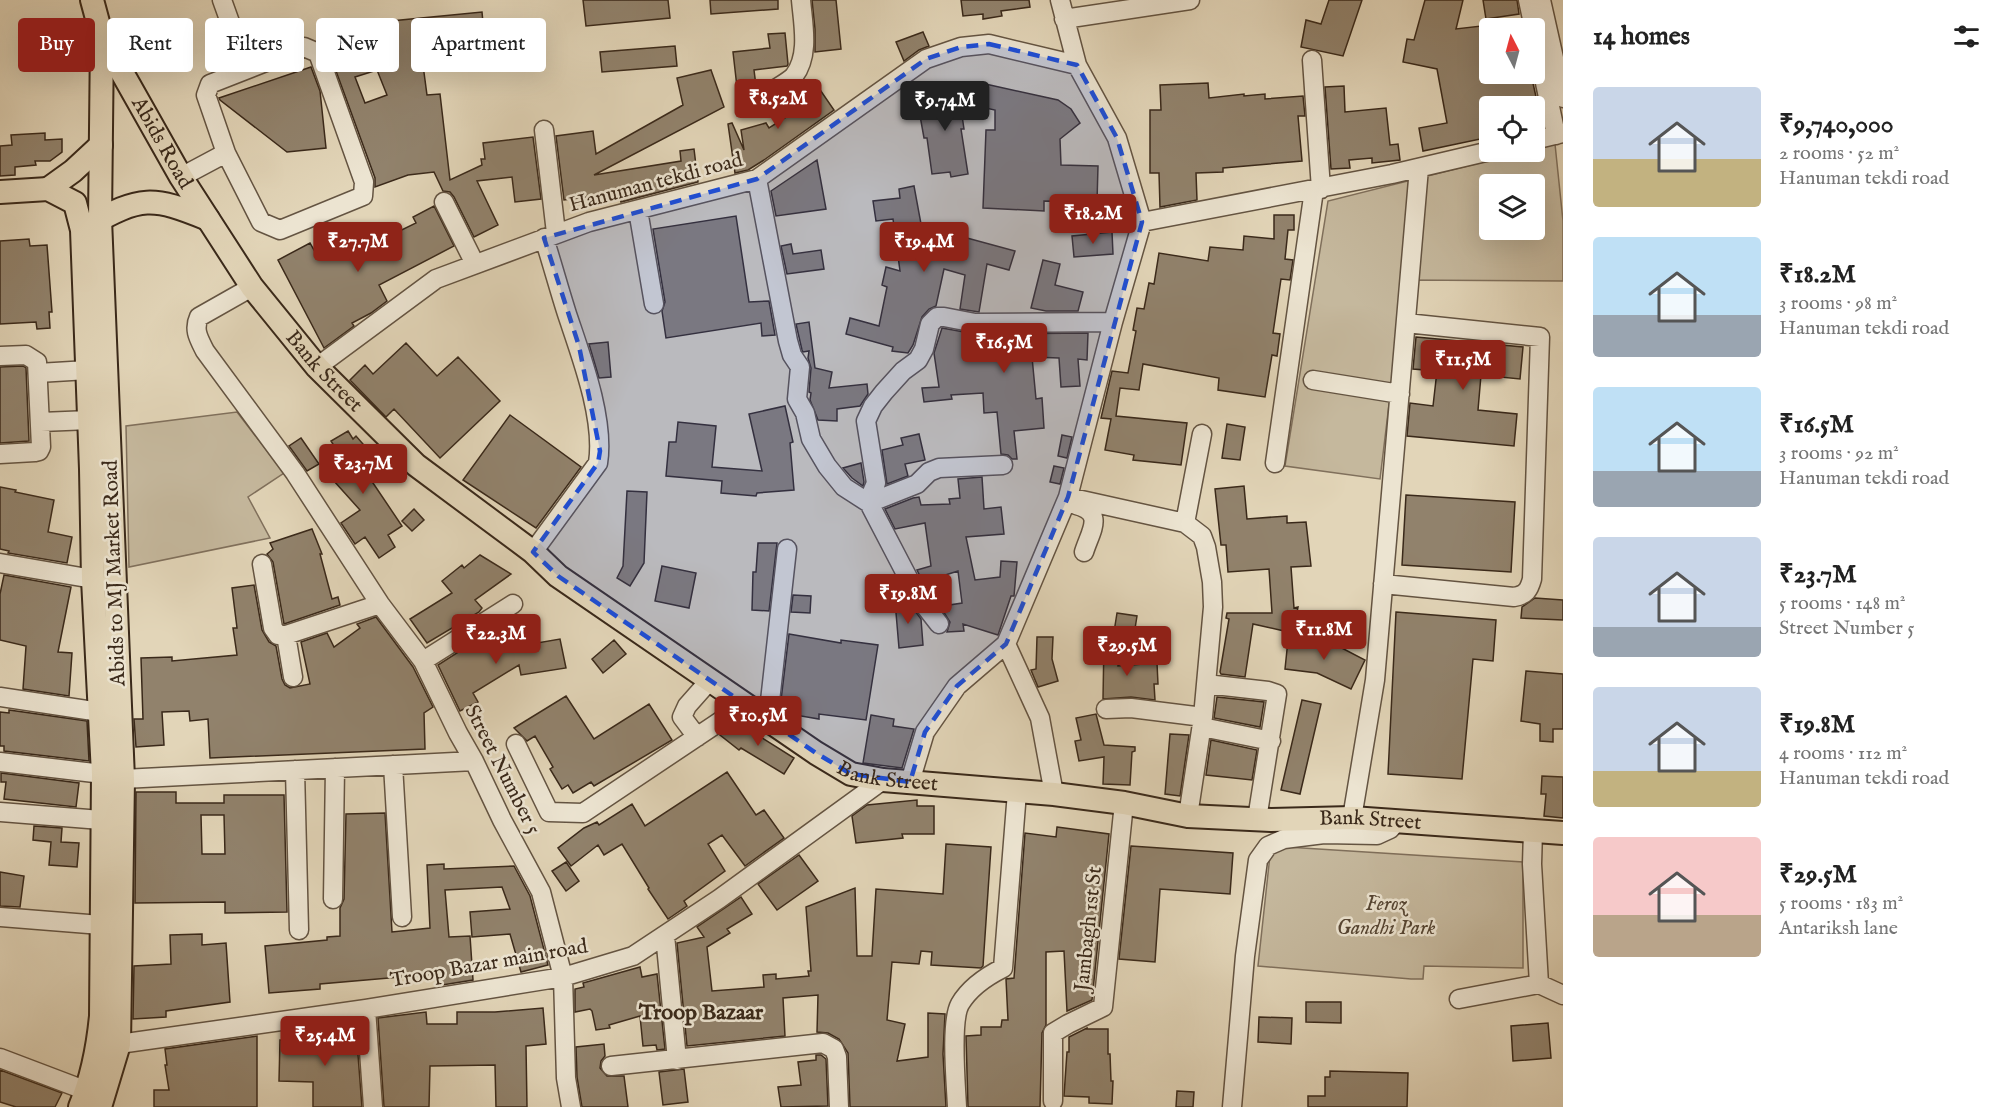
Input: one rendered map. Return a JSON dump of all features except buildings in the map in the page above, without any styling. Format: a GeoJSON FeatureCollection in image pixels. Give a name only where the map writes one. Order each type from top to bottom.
{"type":"FeatureCollection","features":[{"type":"Feature","properties":{"kind":"main road","name":"Abids Road"},"geometry":{"type":"LineString","coordinates":[[92,0],[102,37],[181,177],[208,219]]}},
{"type":"Feature","properties":{"kind":"main road","name":"Abids to MJ Market Road"},"geometry":{"type":"LineString","coordinates":[[102,37],[101,145],[91,225],[88,369],[93,579],[100,712],[113,776],[101,820],[101,1016],[109,1043]]}},
{"type":"Feature","properties":{"kind":"main road"},"geometry":{"type":"LineString","coordinates":[[0,192],[48,189],[73,171],[101,145]]}},
{"type":"Feature","properties":{"kind":"main road","name":"Abids to MJ Market Road"},"geometry":{"type":"LineString","coordinates":[[48,189],[75,203],[91,225],[113,776],[109,1043],[89,1102]]}},
{"type":"Feature","properties":{"kind":"main road"},"geometry":{"type":"LineString","coordinates":[[91,225],[135,203],[158,202],[208,219]]}},
{"type":"Feature","properties":{"kind":"main road","name":"Bank Street"},"geometry":{"type":"LineString","coordinates":[[208,219],[252,287],[317,367],[416,465],[532,552],[558,576],[816,753],[851,774],[883,780],[1054,794],[1124,803],[1188,816],[1257,819],[1352,818],[1563,833]]}},
{"type":"Feature","properties":{"kind":"street"},"geometry":{"type":"LineString","coordinates":[[222,0],[228,18]]}},
{"type":"Feature","properties":{"kind":"street"},"geometry":{"type":"LineString","coordinates":[[774,90],[793,76],[802,59],[805,40],[801,0]]}},
{"type":"Feature","properties":{"kind":"street"},"geometry":{"type":"LineString","coordinates":[[910,782],[925,732],[957,686],[1006,644],[1067,500],[1113,322],[1142,222],[1117,138],[1077,65],[1060,0]]}},
{"type":"Feature","properties":{"kind":"street"},"geometry":{"type":"LineString","coordinates":[[1064,19],[1190,0]]}},
{"type":"Feature","properties":{"kind":"street"},"geometry":{"type":"LineString","coordinates":[[1528,0],[1532,18]]}},
{"type":"Feature","properties":{"kind":"street"},"geometry":{"type":"LineString","coordinates":[[1541,0],[1563,98]]}},
{"type":"Feature","properties":{"kind":"street","name":"Hanuman tekdi road"},"geometry":{"type":"LineString","coordinates":[[317,367],[436,279],[589,222],[757,179],[926,59],[961,47],[989,44],[1077,65]]}},
{"type":"Feature","properties":{"kind":"street"},"geometry":{"type":"LineString","coordinates":[[304,47],[318,53],[364,182],[363,196],[280,230],[261,222],[226,153],[206,95],[210,84],[304,47]]}},
{"type":"Feature","properties":{"kind":"street"},"geometry":{"type":"LineString","coordinates":[[1275,463],[1318,189],[1312,60]]}},
{"type":"Feature","properties":{"kind":"street"},"geometry":{"type":"LineString","coordinates":[[1545,74],[1560,134],[1545,137]]}},
{"type":"Feature","properties":{"kind":"street"},"geometry":{"type":"LineString","coordinates":[[532,552],[598,463],[600,451],[598,430],[579,346],[550,236],[544,130]]}},
{"type":"Feature","properties":{"kind":"street"},"geometry":{"type":"LineString","coordinates":[[181,177],[226,153]]}},
{"type":"Feature","properties":{"kind":"street"},"geometry":{"type":"LineString","coordinates":[[1142,222],[1318,189],[1479,154]]}},
{"type":"Feature","properties":{"kind":"street"},"geometry":{"type":"LineString","coordinates":[[1352,818],[1375,680],[1419,168]]}},
{"type":"Feature","properties":{"kind":"street"},"geometry":{"type":"LineString","coordinates":[[757,179],[788,340],[792,355],[800,367],[797,399],[805,413],[811,438],[827,466],[844,487],[869,503],[918,597],[939,624]]}},
{"type":"Feature","properties":{"kind":"street"},"geometry":{"type":"LineString","coordinates":[[444,202],[475,264]]}},
{"type":"Feature","properties":{"kind":"street"},"geometry":{"type":"LineString","coordinates":[[638,210],[654,304]]}},
{"type":"Feature","properties":{"kind":"street","name":"Street Number 5"},"geometry":{"type":"LineString","coordinates":[[252,287],[199,316],[195,324],[197,335],[205,351],[295,474],[381,604],[423,661],[502,820],[541,892],[563,977],[567,1078],[571,1107]]}},
{"type":"Feature","properties":{"kind":"street"},"geometry":{"type":"LineString","coordinates":[[869,503],[876,483],[866,421],[873,406],[884,393],[903,371],[918,360],[924,350],[930,324],[937,317],[975,323],[1113,322]]}},
{"type":"Feature","properties":{"kind":"street"},"geometry":{"type":"LineString","coordinates":[[1383,584],[1514,597],[1522,595],[1529,589],[1532,579],[1540,337],[1406,323]]}},
{"type":"Feature","properties":{"kind":"street"},"geometry":{"type":"LineString","coordinates":[[0,356],[26,355],[37,362],[41,422],[39,451],[0,454]]}},
{"type":"Feature","properties":{"kind":"street"},"geometry":{"type":"LineString","coordinates":[[38,373],[88,369]]}},
{"type":"Feature","properties":{"kind":"street"},"geometry":{"type":"LineString","coordinates":[[1313,380],[1400,394]]}},
{"type":"Feature","properties":{"kind":"street"},"geometry":{"type":"LineString","coordinates":[[41,422],[90,420]]}},
{"type":"Feature","properties":{"kind":"street"},"geometry":{"type":"LineString","coordinates":[[1185,523],[1202,434]]}},
{"type":"Feature","properties":{"kind":"street"},"geometry":{"type":"LineString","coordinates":[[869,503],[917,484],[929,472],[939,468],[1003,465]]}},
{"type":"Feature","properties":{"kind":"street"},"geometry":{"type":"LineString","coordinates":[[1067,500],[1185,523],[1202,536],[1212,582],[1213,607],[1202,722],[1188,816]]}},
{"type":"Feature","properties":{"kind":"street"},"geometry":{"type":"LineString","coordinates":[[1067,500],[1092,511],[1094,522],[1084,552]]}},
{"type":"Feature","properties":{"kind":"street"},"geometry":{"type":"LineString","coordinates":[[768,719],[787,549]]}},
{"type":"Feature","properties":{"kind":"street"},"geometry":{"type":"LineString","coordinates":[[0,563],[93,579]]}},
{"type":"Feature","properties":{"kind":"street"},"geometry":{"type":"LineString","coordinates":[[262,564],[273,628],[278,635],[286,635],[381,604]]}},
{"type":"Feature","properties":{"kind":"street"},"geometry":{"type":"LineString","coordinates":[[423,661],[513,604]]}},
{"type":"Feature","properties":{"kind":"street"},"geometry":{"type":"LineString","coordinates":[[286,635],[293,677]]}},
{"type":"Feature","properties":{"kind":"street"},"geometry":{"type":"LineString","coordinates":[[1006,644],[1040,718],[1054,794]]}},
{"type":"Feature","properties":{"kind":"street"},"geometry":{"type":"LineString","coordinates":[[697,737],[682,717],[687,706],[710,680]]}},
{"type":"Feature","properties":{"kind":"street"},"geometry":{"type":"LineString","coordinates":[[1206,684],[1275,693],[1278,698],[1257,819]]}},
{"type":"Feature","properties":{"kind":"street"},"geometry":{"type":"LineString","coordinates":[[0,697],[100,712]]}},
{"type":"Feature","properties":{"kind":"street"},"geometry":{"type":"LineString","coordinates":[[516,744],[549,812],[583,813],[746,704]]}},
{"type":"Feature","properties":{"kind":"street"},"geometry":{"type":"LineString","coordinates":[[1106,709],[1131,708],[1202,722],[1271,741]]}},
{"type":"Feature","properties":{"kind":"street"},"geometry":{"type":"LineString","coordinates":[[0,762],[113,776],[474,761]]}},
{"type":"Feature","properties":{"kind":"street"},"geometry":{"type":"LineString","coordinates":[[393,765],[402,917]]}},
{"type":"Feature","properties":{"kind":"street"},"geometry":{"type":"LineString","coordinates":[[333,899],[335,768]]}},
{"type":"Feature","properties":{"kind":"street"},"geometry":{"type":"LineString","coordinates":[[295,770],[299,930]]}},
{"type":"Feature","properties":{"kind":"street","name":"Troop Bazar main road"},"geometry":{"type":"LineString","coordinates":[[109,1043],[366,1009],[563,977],[633,956],[719,899],[883,780]]}},
{"type":"Feature","properties":{"kind":"street"},"geometry":{"type":"LineString","coordinates":[[957,1107],[955,1034],[960,1004],[984,978],[1003,968],[1017,792]]}},
{"type":"Feature","properties":{"kind":"street","name":"Jambagh 1st St"},"geometry":{"type":"LineString","coordinates":[[1053,1101],[1053,1033],[1103,1007],[1124,803]]}},
{"type":"Feature","properties":{"kind":"street"},"geometry":{"type":"LineString","coordinates":[[0,812],[101,820]]}},
{"type":"Feature","properties":{"kind":"street"},"geometry":{"type":"LineString","coordinates":[[1232,1107],[1245,956],[1258,860],[1268,846],[1284,839],[1324,834],[1377,835],[1390,829],[1397,821]]}},
{"type":"Feature","properties":{"kind":"street"},"geometry":{"type":"LineString","coordinates":[[1533,831],[1532,864],[1539,984]]}},
{"type":"Feature","properties":{"kind":"street"},"geometry":{"type":"LineString","coordinates":[[0,917],[101,925]]}},
{"type":"Feature","properties":{"kind":"street"},"geometry":{"type":"LineString","coordinates":[[665,935],[677,1060]]}},
{"type":"Feature","properties":{"kind":"street"},"geometry":{"type":"LineString","coordinates":[[1459,999],[1539,984],[1563,995]]}},
{"type":"Feature","properties":{"kind":"street"},"geometry":{"type":"LineString","coordinates":[[366,1009],[373,1107]]}},
{"type":"Feature","properties":{"kind":"street"},"geometry":{"type":"LineString","coordinates":[[611,1066],[823,1043],[834,1049],[837,1057],[839,1107]]}},
{"type":"Feature","properties":{"kind":"street"},"geometry":{"type":"LineString","coordinates":[[0,1058],[89,1102]]}},
{"type":"Feature","properties":{"kind":"highlighted area"},"geometry":{"type":"Polygon","coordinates":[[[989,44],[1077,65],[1117,138],[1142,222],[1068,497],[1006,644],[957,686],[925,732],[910,782],[851,774],[816,753],[558,576],[533,552],[598,463],[600,451],[579,346],[544,238],[757,179],[926,59],[961,47],[989,44]]]}},
{"type":"Feature","properties":{"kind":"green space"},"geometry":{"type":"Polygon","coordinates":[[[1555,144],[1563,221],[1563,281],[1404,280],[1380,479],[1285,466],[1328,201],[1483,162],[1545,162],[1545,146],[1555,144]]]}},
{"type":"Feature","properties":{"kind":"green space"},"geometry":{"type":"Polygon","coordinates":[[[237,412],[284,473],[248,497],[270,538],[129,567],[126,426],[237,412]]]}},
{"type":"Feature","properties":{"kind":"green space","name":"Feroz Gandhi Park"},"geometry":{"type":"Polygon","coordinates":[[[1271,846],[1523,862],[1523,968],[1424,966],[1423,979],[1411,979],[1258,966],[1271,846]]]}},
{"type":"Feature","properties":{"kind":"district","name":"Troop Bazaar"},"geometry":{"type":"Point","coordinates":[701,1013]}}]}
